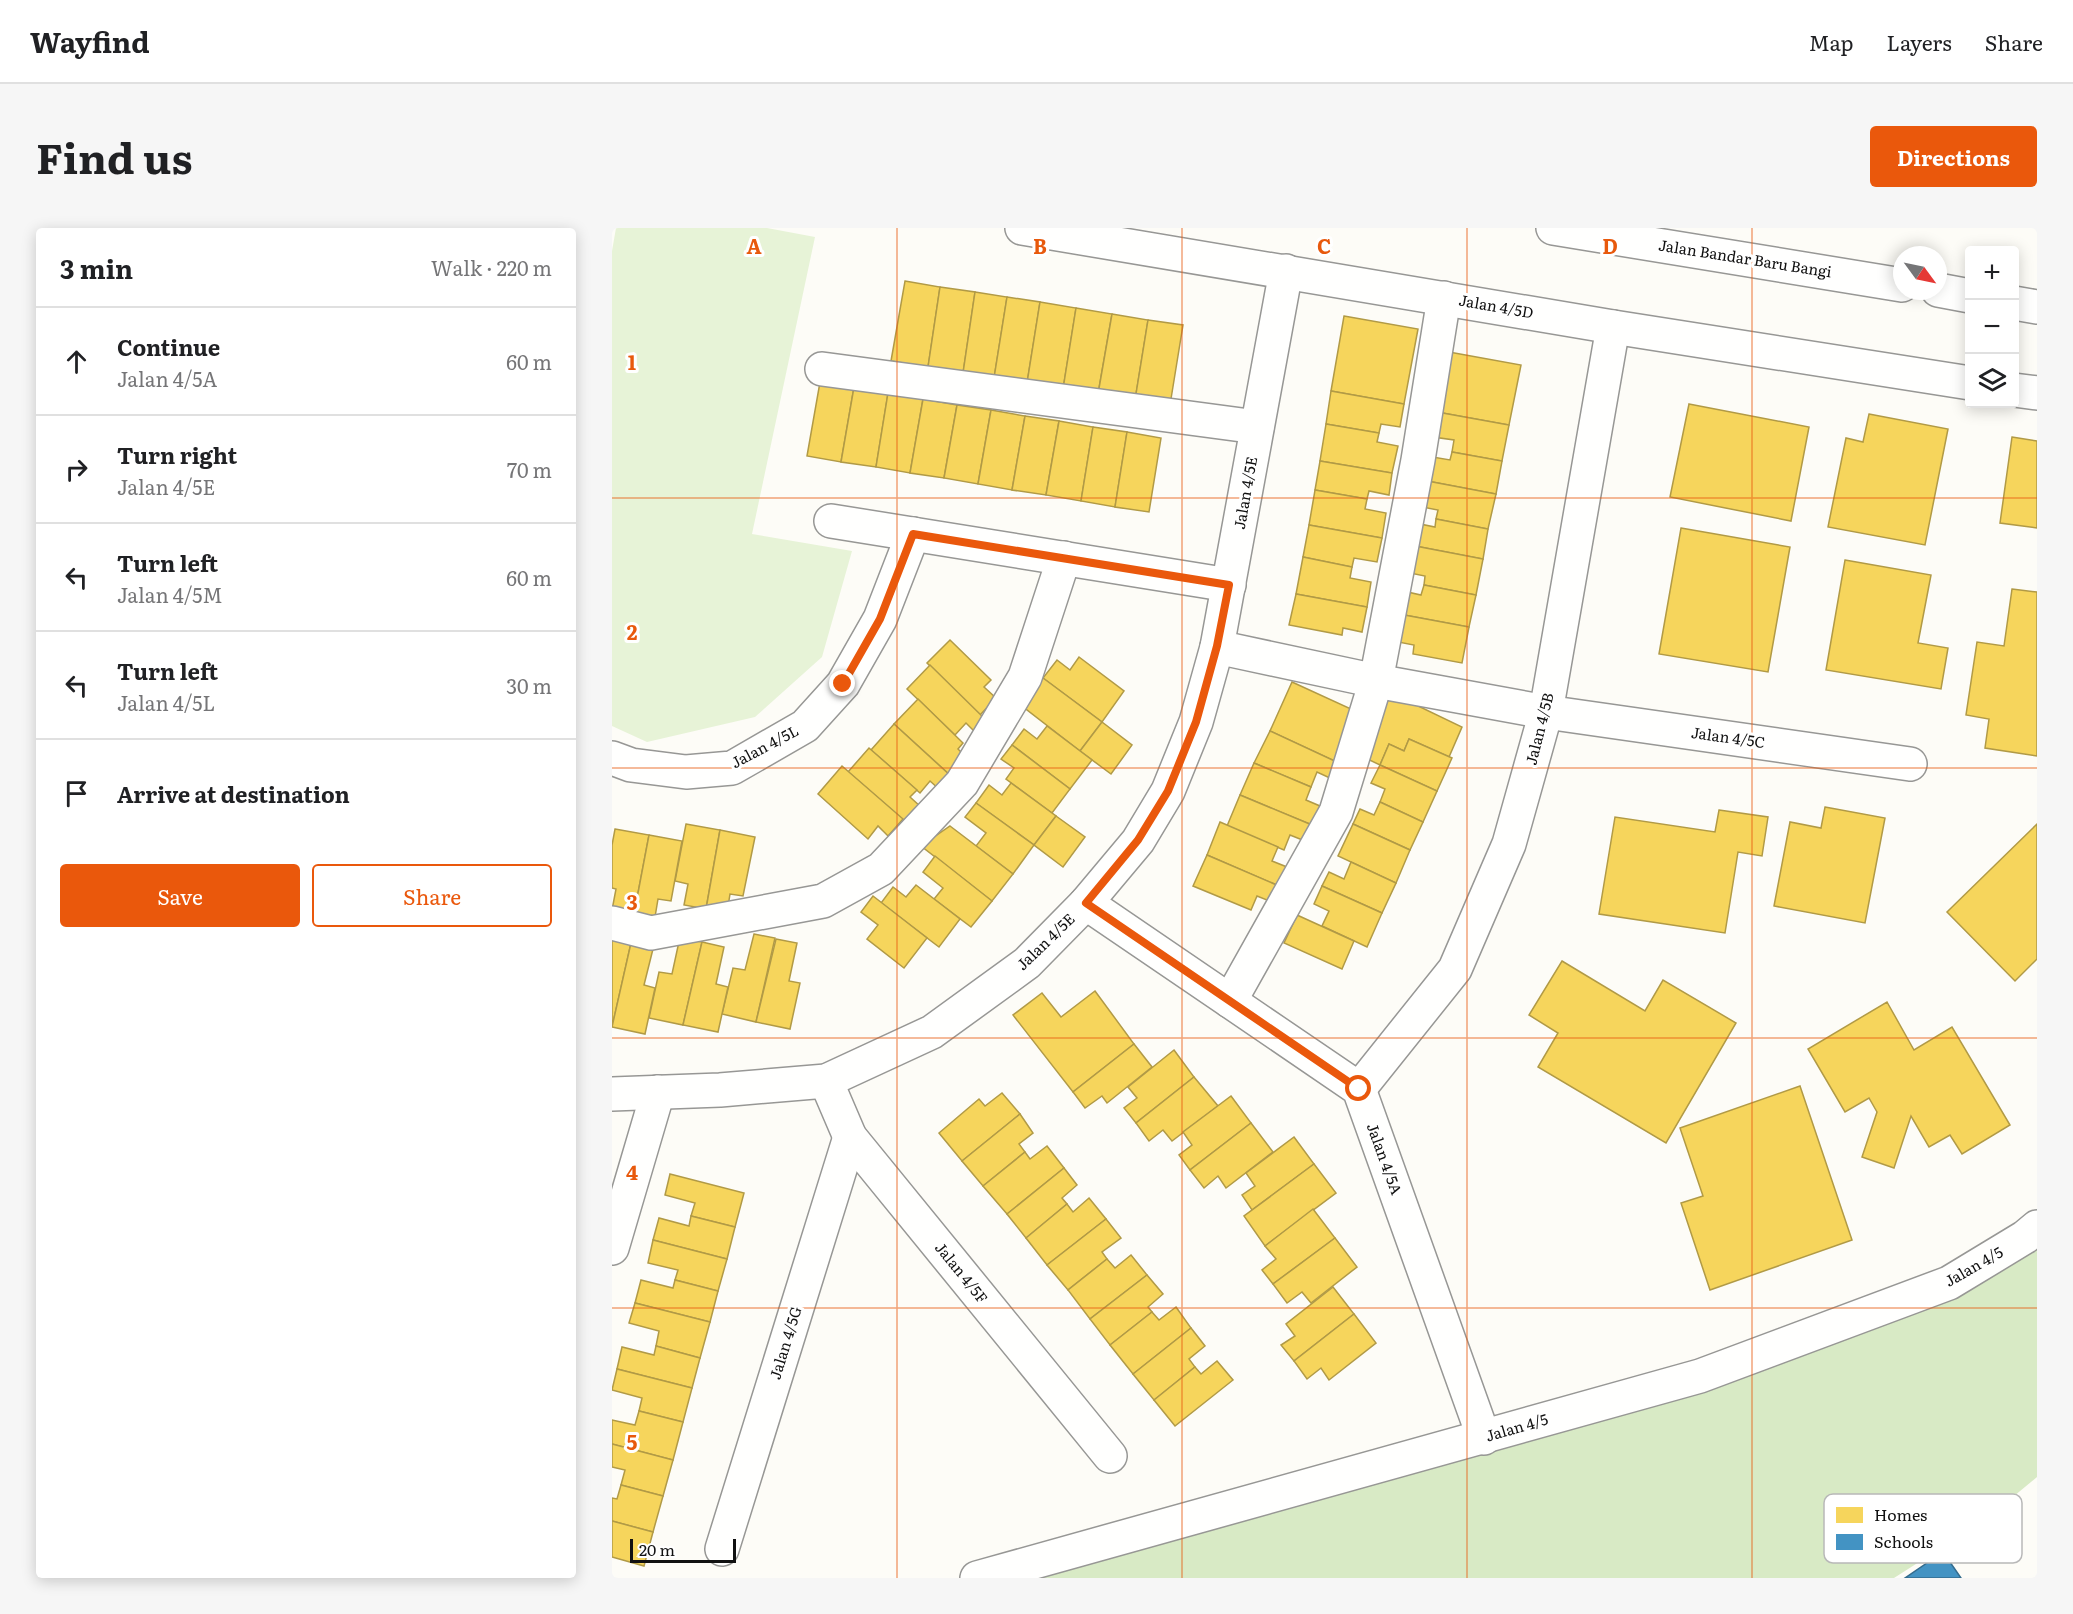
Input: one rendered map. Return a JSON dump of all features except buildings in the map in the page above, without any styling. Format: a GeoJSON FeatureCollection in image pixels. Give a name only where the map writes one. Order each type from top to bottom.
{"type":"FeatureCollection","features":[{"type":"Feature","properties":{"kind":"street","name":"Jalan 4/5D"},"geometry":{"type":"LineString","coordinates":[[1022,228],[1613,327],[1965,382]]}},
{"type":"Feature","properties":{"kind":"street","name":"Jalan Bandar Baru Bangi"},"geometry":{"type":"LineString","coordinates":[[1553,228],[1893,284]]}},
{"type":"Feature","properties":{"kind":"street","name":"Jalan 4/5E"},"geometry":{"type":"LineString","coordinates":[[612,1094],[720,1090],[826,1081],[932,1032],[1027,963],[1086,903],[1138,840],[1168,791],[1196,722],[1217,646],[1286,271]]}},
{"type":"Feature","properties":{"kind":"street"},"geometry":{"type":"LineString","coordinates":[[1947,292],[1965,295]]}},
{"type":"Feature","properties":{"kind":"street"},"geometry":{"type":"LineString","coordinates":[[1230,1001],[1336,812],[1376,681],[1418,460],[1444,298]]}},
{"type":"Feature","properties":{"kind":"street"},"geometry":{"type":"LineString","coordinates":[[2019,304],[2037,307]]}},
{"type":"Feature","properties":{"kind":"street","name":"Jalan 4/5B"},"geometry":{"type":"LineString","coordinates":[[1359,1089],[1455,969],[1509,844],[1546,712],[1613,327]]}},
{"type":"Feature","properties":{"kind":"street"},"geometry":{"type":"LineString","coordinates":[[822,369],[1257,428]]}},
{"type":"Feature","properties":{"kind":"street"},"geometry":{"type":"LineString","coordinates":[[2019,391],[2037,393]]}},
{"type":"Feature","properties":{"kind":"street"},"geometry":{"type":"LineString","coordinates":[[831,521],[1229,585]]}},
{"type":"Feature","properties":{"kind":"street","name":"Jalan 4/5L"},"geometry":{"type":"LineString","coordinates":[[612,758],[631,765],[687,772],[732,768],[805,726],[843,684],[880,619],[913,534]]}},
{"type":"Feature","properties":{"kind":"street"},"geometry":{"type":"LineString","coordinates":[[612,923],[651,933],[822,901],[881,869],[962,783],[1025,677],[1064,558]]}},
{"type":"Feature","properties":{"kind":"street","name":"Jalan 4/5C"},"geometry":{"type":"LineString","coordinates":[[1217,646],[1376,681],[1546,712],[1910,764]]}},
{"type":"Feature","properties":{"kind":"street"},"geometry":{"type":"LineString","coordinates":[[1086,903],[1359,1089]]}},
{"type":"Feature","properties":{"kind":"street","name":"Jalan 4/5F"},"geometry":{"type":"LineString","coordinates":[[826,1081],[850,1137],[1110,1456]]}},
{"type":"Feature","properties":{"kind":"street","name":"Jalan 4/5A"},"geometry":{"type":"LineString","coordinates":[[1359,1089],[1484,1438]]}},
{"type":"Feature","properties":{"kind":"street"},"geometry":{"type":"LineString","coordinates":[[612,1248],[658,1092]]}},
{"type":"Feature","properties":{"kind":"street","name":"Jalan 4/5G"},"geometry":{"type":"LineString","coordinates":[[722,1549],[850,1137]]}},
{"type":"Feature","properties":{"kind":"street","name":"Jalan 4/5"},"geometry":{"type":"LineString","coordinates":[[977,1578],[1700,1376],[1949,1283],[2025,1237],[2037,1227]]}},
{"type":"Feature","properties":{"kind":"green space"},"geometry":{"type":"Polygon","coordinates":[[[616,228],[767,228],[815,237],[752,534],[852,551],[822,657],[755,717],[647,742],[612,726],[612,251],[616,228]]]}},
{"type":"Feature","properties":{"kind":"green space"},"geometry":{"type":"Polygon","coordinates":[[[2037,1242],[2037,1477],[2016,1494],[1824,1494],[1824,1563],[1918,1563],[1894,1578],[1027,1578],[2006,1269],[2037,1242]]]}},
{"type":"Feature","properties":{"kind":"route"},"geometry":{"type":"LineString","coordinates":[[843,684],[880,619],[913,534],[1229,585],[1217,646],[1196,722],[1168,791],[1138,840],[1086,903],[1359,1089]]}}]}
